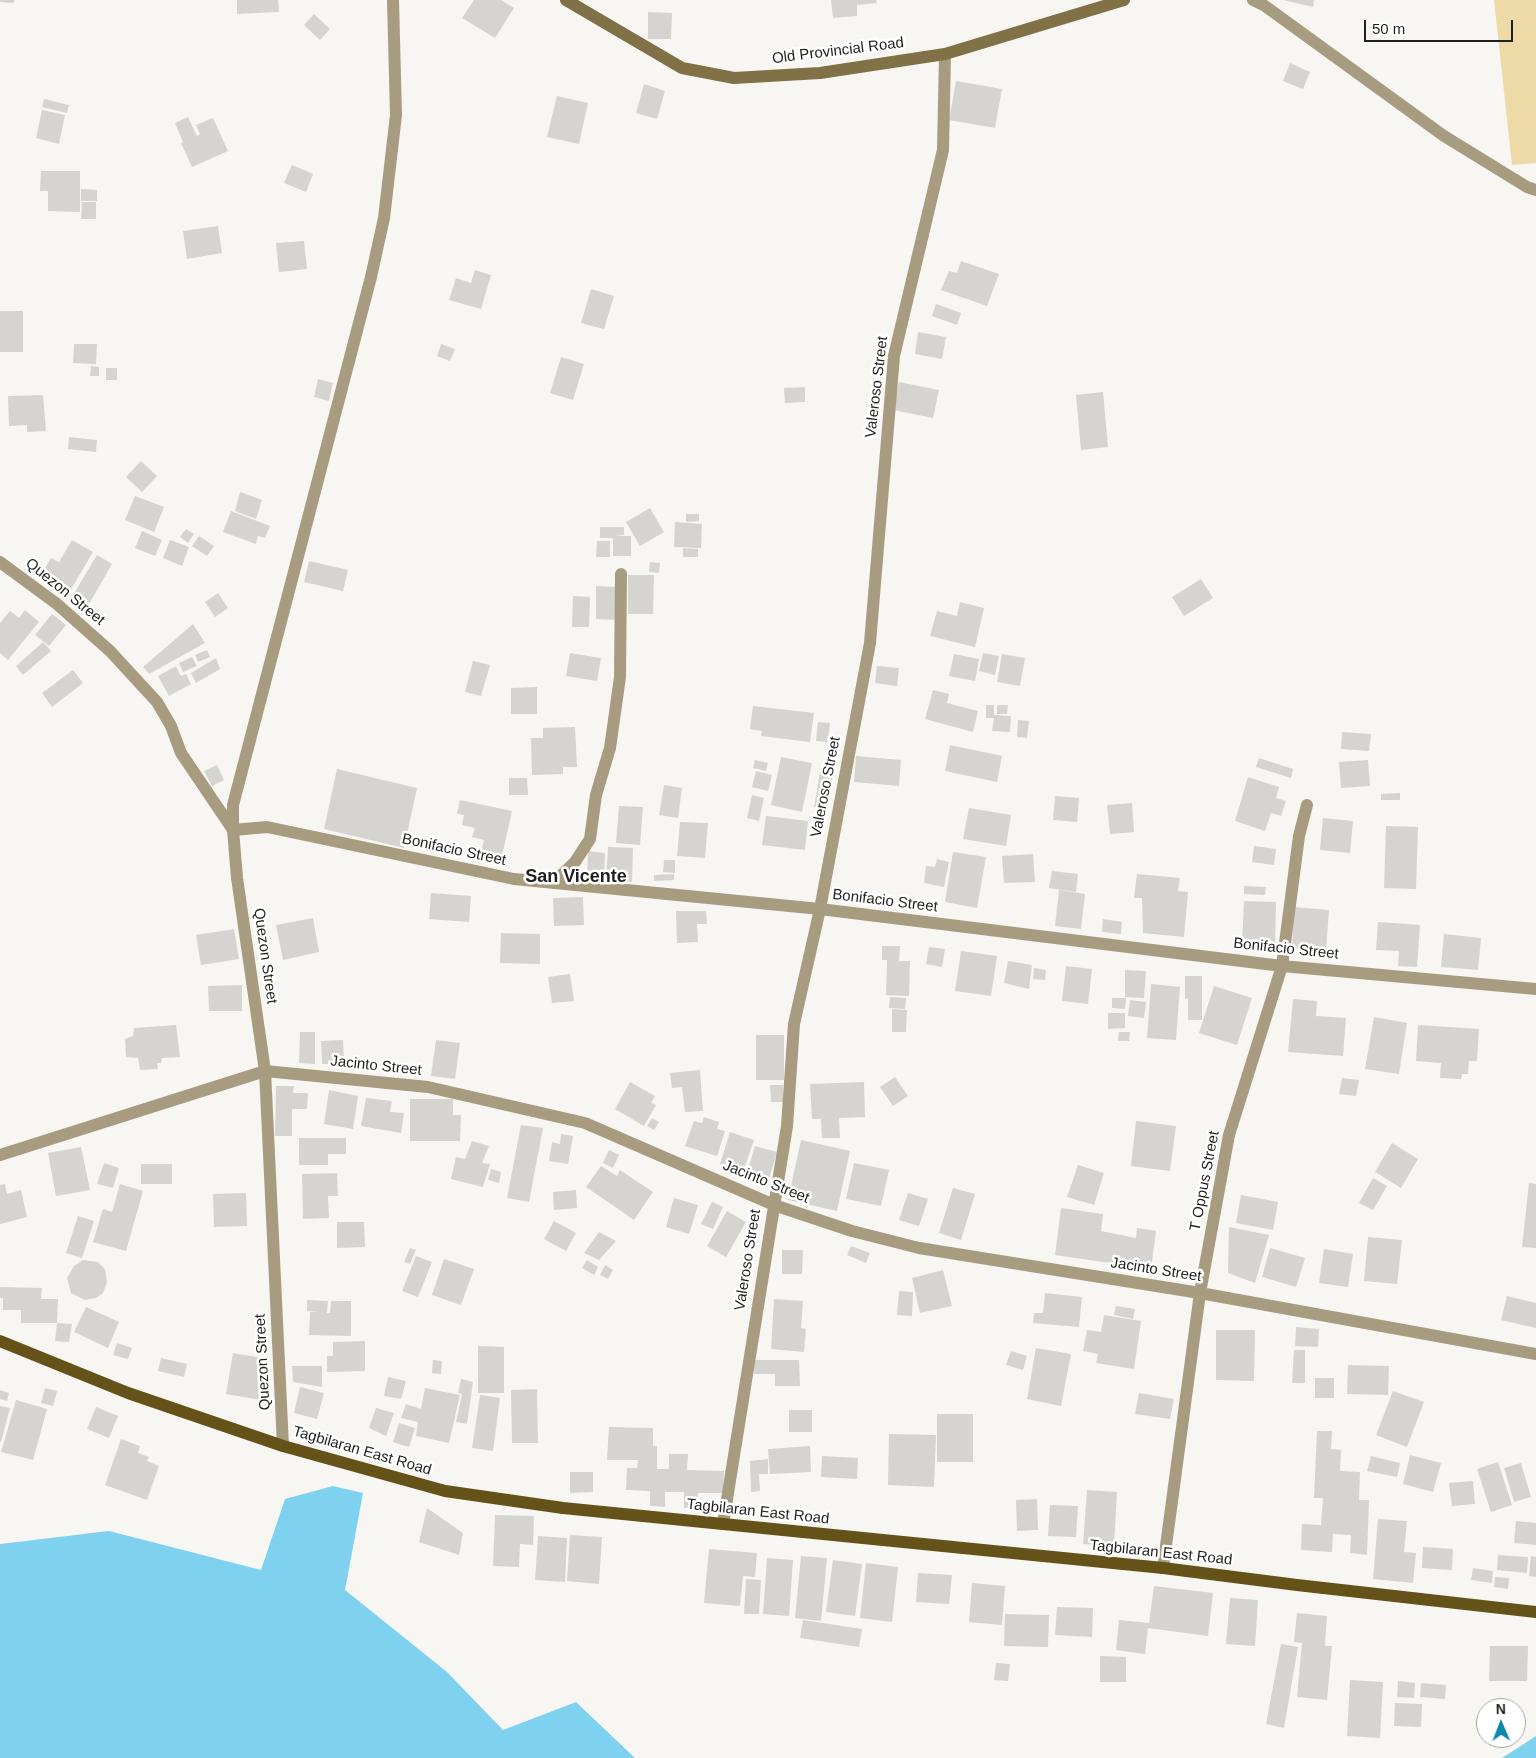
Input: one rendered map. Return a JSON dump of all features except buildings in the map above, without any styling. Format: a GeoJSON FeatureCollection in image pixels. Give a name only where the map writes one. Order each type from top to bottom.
{"type":"FeatureCollection","features":[{"type":"Feature","properties":{"kind":"main road","name":"Old Provincial Road"},"geometry":{"type":"LineString","coordinates":[[566,0],[682,68],[734,78],[820,73],[945,54],[1124,0]]}},
{"type":"Feature","properties":{"kind":"main road","name":"Tagbilaran East Road"},"geometry":{"type":"LineString","coordinates":[[0,1341],[128,1393],[283,1446],[445,1491],[563,1508],[1162,1568],[1536,1612]]}},
{"type":"Feature","properties":{"kind":"street"},"geometry":{"type":"LineString","coordinates":[[233,830],[233,805],[371,278],[384,218],[396,115],[393,0]]}},
{"type":"Feature","properties":{"kind":"street"},"geometry":{"type":"LineString","coordinates":[[1253,0],[1265,6],[1444,136],[1527,187],[1536,190]]}},
{"type":"Feature","properties":{"kind":"street","name":"Valeroso Street"},"geometry":{"type":"LineString","coordinates":[[723,1524],[787,1126],[794,1024],[820,910],[870,643],[894,356],[943,150],[945,54]]}},
{"type":"Feature","properties":{"kind":"street","name":"Quezon Street"},"geometry":{"type":"LineString","coordinates":[[0,562],[71,616],[110,651],[157,702],[171,726],[181,753],[233,830],[237,878],[265,1071],[283,1446]]}},
{"type":"Feature","properties":{"kind":"street"},"geometry":{"type":"LineString","coordinates":[[554,882],[575,862],[590,838],[596,795],[610,748],[620,677],[621,574]]}},
{"type":"Feature","properties":{"kind":"street","name":"T Oppus Street"},"geometry":{"type":"LineString","coordinates":[[1162,1568],[1200,1293],[1229,1135],[1282,966],[1299,836],[1307,805]]}},
{"type":"Feature","properties":{"kind":"street","name":"Bonifacio Street"},"geometry":{"type":"LineString","coordinates":[[233,830],[267,828],[514,879],[820,910],[1282,966],[1536,989]]}},
{"type":"Feature","properties":{"kind":"street","name":"Jacinto Street"},"geometry":{"type":"LineString","coordinates":[[0,1155],[265,1071],[428,1087],[585,1123],[774,1204],[852,1231],[919,1248],[1200,1293],[1536,1354]]}},
{"type":"Feature","properties":{"kind":"shaded area"},"geometry":{"type":"Polygon","coordinates":[[[1494,0],[1536,0],[1536,163],[1512,165],[1494,0]]]}},
{"type":"Feature","properties":{"kind":"water"},"geometry":{"type":"Polygon","coordinates":[[[333,1486],[363,1493],[345,1590],[447,1672],[503,1730],[576,1702],[635,1758],[0,1758],[0,1544],[109,1531],[261,1570],[285,1499],[333,1486]]]}},
{"type":"Feature","properties":{"kind":"water"},"geometry":{"type":"Polygon","coordinates":[[[1536,1736],[1536,1758],[1502,1758],[1517,1748],[1526,1748],[1526,1742],[1536,1736]]]}},
{"type":"Feature","properties":{"kind":"district","name":"San Vicente"},"geometry":{"type":"Point","coordinates":[576,877]}}]}
